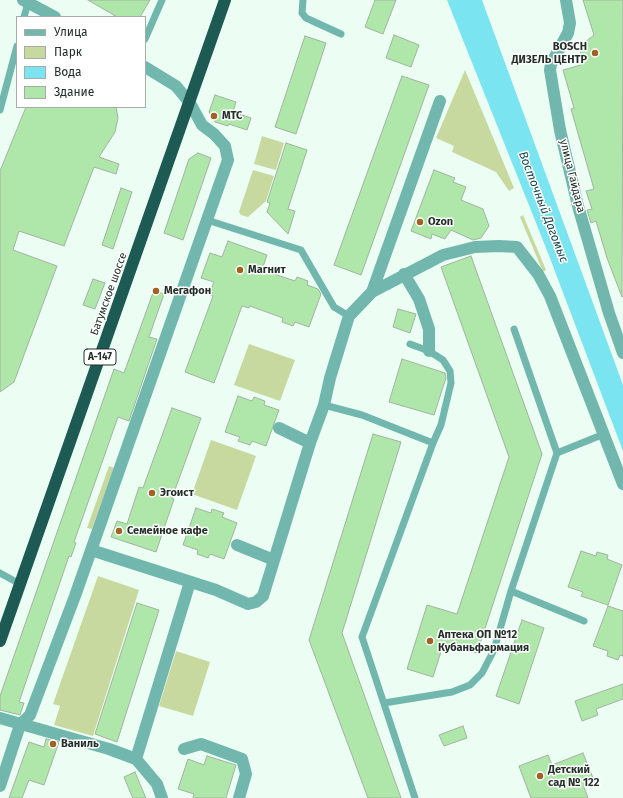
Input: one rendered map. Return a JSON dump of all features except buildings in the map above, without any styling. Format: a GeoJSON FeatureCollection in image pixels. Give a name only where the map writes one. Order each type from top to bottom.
{"type":"FeatureCollection","features":[{"type":"Feature","properties":{"kind":"highway","name":"Батумское шоссе"},"geometry":{"type":"LineString","coordinates":[[0,641],[225,0]]}},
{"type":"Feature","properties":{"kind":"street","name":"улица Гайдара"},"geometry":{"type":"LineString","coordinates":[[566,0],[570,23],[568,33],[551,64],[550,70],[560,130],[578,206],[609,313],[623,353]]}},
{"type":"Feature","properties":{"kind":"street"},"geometry":{"type":"LineString","coordinates":[[25,1],[53,16]]}},
{"type":"Feature","properties":{"kind":"street"},"geometry":{"type":"LineString","coordinates":[[0,786],[20,725],[30,716],[91,550],[228,160],[226,146],[202,125],[190,103],[176,86],[146,68]]}},
{"type":"Feature","properties":{"kind":"street"},"geometry":{"type":"LineString","coordinates":[[372,292],[440,101]]}},
{"type":"Feature","properties":{"kind":"street"},"geometry":{"type":"LineString","coordinates":[[91,550],[216,590],[248,604],[256,602],[262,596],[274,560],[310,443],[324,405],[330,378],[349,316],[372,292],[443,255],[460,250],[499,246],[517,248],[538,274],[550,296],[623,484]]}},
{"type":"Feature","properties":{"kind":"street"},"geometry":{"type":"LineString","coordinates":[[404,274],[419,298],[429,329],[429,351]]}},
{"type":"Feature","properties":{"kind":"street"},"geometry":{"type":"LineString","coordinates":[[279,428],[310,443]]}},
{"type":"Feature","properties":{"kind":"street"},"geometry":{"type":"LineString","coordinates":[[237,545],[274,560]]}},
{"type":"Feature","properties":{"kind":"street"},"geometry":{"type":"LineString","coordinates":[[136,759],[190,582]]}},
{"type":"Feature","properties":{"kind":"street"},"geometry":{"type":"LineString","coordinates":[[0,718],[20,725],[109,749],[136,759],[157,784],[162,798]]}},
{"type":"Feature","properties":{"kind":"street"},"geometry":{"type":"LineString","coordinates":[[184,748],[202,744],[242,759],[246,774],[239,798]]}},
{"type":"Feature","properties":{"kind":"lane"},"geometry":{"type":"LineString","coordinates":[[146,37],[162,0]]}},
{"type":"Feature","properties":{"kind":"lane"},"geometry":{"type":"LineString","coordinates":[[303,0],[302,13],[306,18],[341,34]]}},
{"type":"Feature","properties":{"kind":"lane"},"geometry":{"type":"LineString","coordinates":[[24,16],[25,1]]}},
{"type":"Feature","properties":{"kind":"lane"},"geometry":{"type":"LineString","coordinates":[[0,110],[16,50]]}},
{"type":"Feature","properties":{"kind":"lane"},"geometry":{"type":"LineString","coordinates":[[207,220],[301,250],[334,307],[349,316]]}},
{"type":"Feature","properties":{"kind":"lane"},"geometry":{"type":"LineString","coordinates":[[384,703],[452,692],[470,685],[482,673],[494,650],[511,591],[557,453],[514,329]]}},
{"type":"Feature","properties":{"kind":"lane"},"geometry":{"type":"LineString","coordinates":[[410,344],[429,351],[444,360],[450,372],[451,383],[442,425],[433,442],[362,637],[415,798]]}},
{"type":"Feature","properties":{"kind":"lane"},"geometry":{"type":"LineString","coordinates":[[324,405],[362,415],[433,442]]}},
{"type":"Feature","properties":{"kind":"lane"},"geometry":{"type":"LineString","coordinates":[[557,453],[604,434]]}},
{"type":"Feature","properties":{"kind":"lane"},"geometry":{"type":"LineString","coordinates":[[0,573],[20,584]]}},
{"type":"Feature","properties":{"kind":"lane"},"geometry":{"type":"LineString","coordinates":[[511,591],[584,621]]}},
{"type":"Feature","properties":{"kind":"green space"},"geometry":{"type":"Polygon","coordinates":[[[465,70],[514,188],[509,191],[496,172],[452,152],[454,146],[436,138],[465,70]]]}},
{"type":"Feature","properties":{"kind":"green space"},"geometry":{"type":"Polygon","coordinates":[[[262,136],[284,143],[276,170],[254,164],[262,136]]]}},
{"type":"Feature","properties":{"kind":"green space"},"geometry":{"type":"Polygon","coordinates":[[[253,170],[274,176],[266,201],[248,217],[241,215],[239,212],[253,170]]]}},
{"type":"Feature","properties":{"kind":"green space"},"geometry":{"type":"Polygon","coordinates":[[[523,215],[546,270],[543,272],[520,217],[523,215]]]}},
{"type":"Feature","properties":{"kind":"green space"},"geometry":{"type":"Polygon","coordinates":[[[249,344],[295,360],[280,401],[234,385],[249,344]]]}},
{"type":"Feature","properties":{"kind":"green space"},"geometry":{"type":"Polygon","coordinates":[[[211,440],[256,456],[237,510],[192,494],[211,440]]]}},
{"type":"Feature","properties":{"kind":"green space"},"geometry":{"type":"Polygon","coordinates":[[[109,466],[114,468],[92,529],[87,528],[109,466]]]}},
{"type":"Feature","properties":{"kind":"green space"},"geometry":{"type":"Polygon","coordinates":[[[98,576],[139,590],[93,736],[54,725],[60,706],[53,704],[98,576]]]}},
{"type":"Feature","properties":{"kind":"green space"},"geometry":{"type":"Polygon","coordinates":[[[176,651],[210,662],[193,716],[159,706],[176,651]]]}},
{"type":"Feature","properties":{"kind":"water","name":"Восточный Дагомыс"},"geometry":{"type":"Polygon","coordinates":[[[447,0],[482,0],[623,385],[623,451],[548,253],[447,0]]]}},
{"type":"Feature","properties":{"kind":"place","name":"BOSCH ДИЗЕЛЬ ЦЕНТР"},"geometry":{"type":"Point","coordinates":[595,53]}},
{"type":"Feature","properties":{"kind":"place","name":"МТС"},"geometry":{"type":"Point","coordinates":[214,116]}},
{"type":"Feature","properties":{"kind":"place","name":"Ozon"},"geometry":{"type":"Point","coordinates":[420,222]}},
{"type":"Feature","properties":{"kind":"place","name":"Магнит"},"geometry":{"type":"Point","coordinates":[240,270]}},
{"type":"Feature","properties":{"kind":"place","name":"Мегафон"},"geometry":{"type":"Point","coordinates":[156,291]}},
{"type":"Feature","properties":{"kind":"place","name":"Эгоист"},"geometry":{"type":"Point","coordinates":[152,493]}},
{"type":"Feature","properties":{"kind":"place","name":"Семейное кафе"},"geometry":{"type":"Point","coordinates":[119,531]}},
{"type":"Feature","properties":{"kind":"place","name":"Аптека ОП №12 Кубаньфармация"},"geometry":{"type":"Point","coordinates":[430,641]}},
{"type":"Feature","properties":{"kind":"place","name":"Ваниль"},"geometry":{"type":"Point","coordinates":[53,744]}},
{"type":"Feature","properties":{"kind":"place","name":"Детский сад № 122"},"geometry":{"type":"Point","coordinates":[540,776]}}]}
